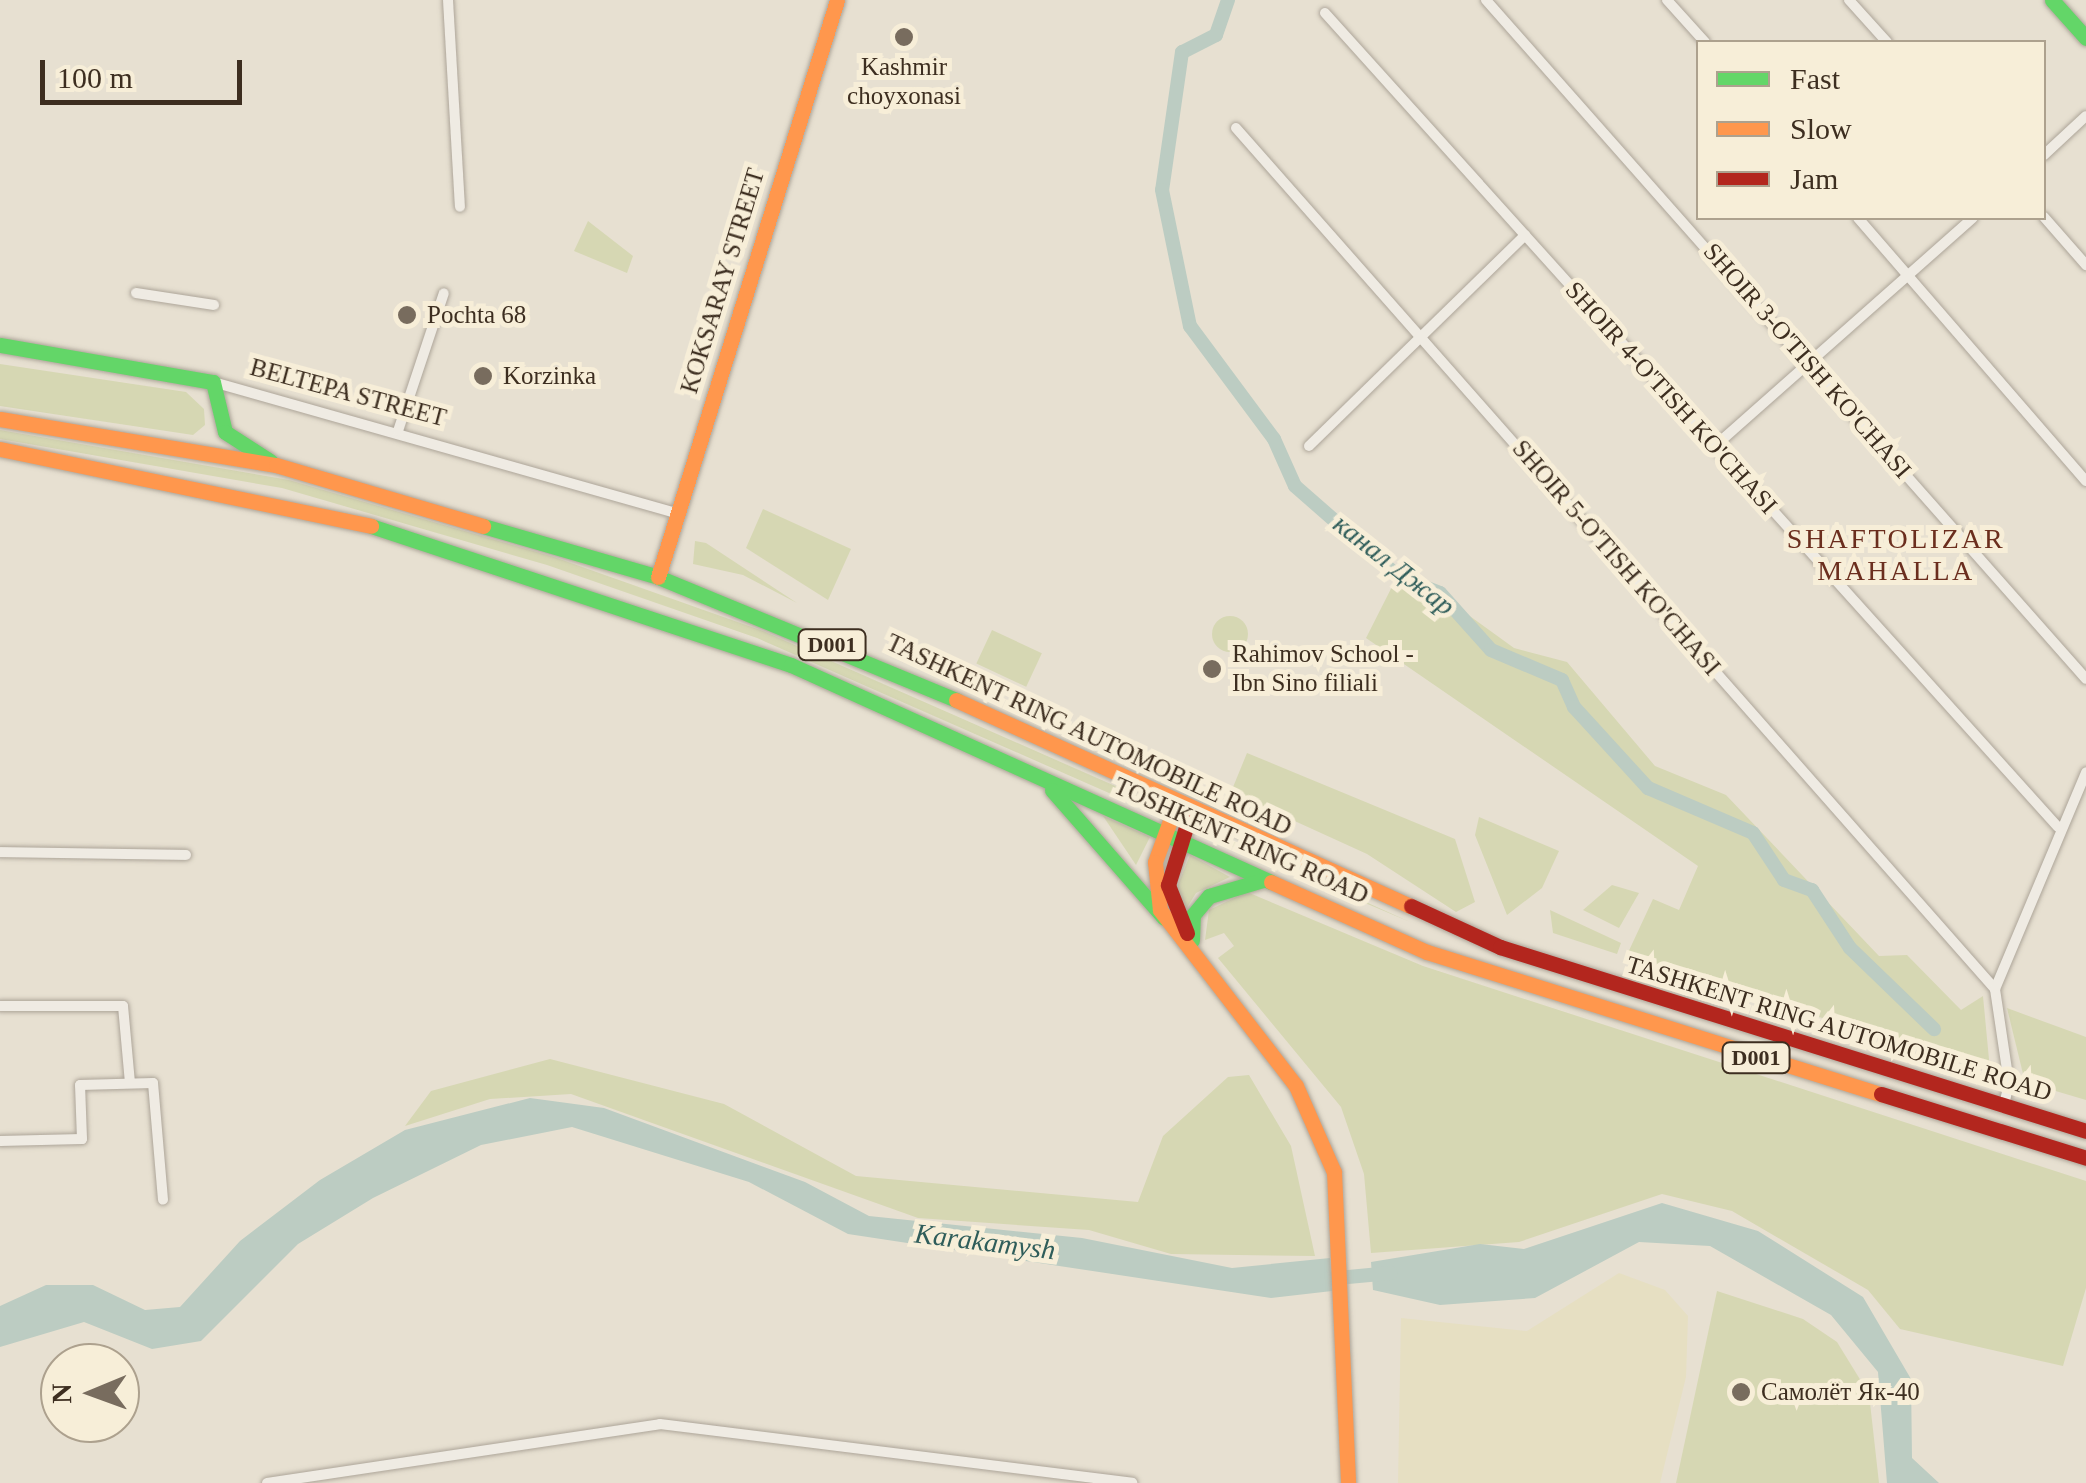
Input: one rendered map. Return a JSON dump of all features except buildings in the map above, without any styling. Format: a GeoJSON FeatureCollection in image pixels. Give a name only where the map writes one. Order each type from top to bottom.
{"type":"FeatureCollection","features":[{"type":"Feature","properties":{"kind":"main road","name":"KOKSARAY STREET"},"geometry":{"type":"LineString","coordinates":[[658,577],[837,0]]}},
{"type":"Feature","properties":{"kind":"main road"},"geometry":{"type":"LineString","coordinates":[[2052,0],[2086,38]]}},
{"type":"Feature","properties":{"kind":"main road","name":"BELTEPA STREET"},"geometry":{"type":"LineString","coordinates":[[0,346],[212,382]]}},
{"type":"Feature","properties":{"kind":"main road"},"geometry":{"type":"LineString","coordinates":[[212,382],[225,432],[276,466]]}},
{"type":"Feature","properties":{"kind":"main road","name":"TASHKENT RING AUTOMOBILE ROAD"},"geometry":{"type":"LineString","coordinates":[[0,420],[196,449],[276,466],[658,577],[810,635],[1438,923],[2086,1131]]}},
{"type":"Feature","properties":{"kind":"main road"},"geometry":{"type":"LineString","coordinates":[[196,449],[225,432]]}},
{"type":"Feature","properties":{"kind":"main road","name":"D001"},"geometry":{"type":"LineString","coordinates":[[0,449],[258,496],[495,562],[791,665],[1035,776]]}},
{"type":"Feature","properties":{"kind":"main road"},"geometry":{"type":"LineString","coordinates":[[1035,776],[1108,846],[1308,1106],[1334,1172],[1347,1239]]}},
{"type":"Feature","properties":{"kind":"main road","name":"TOSHKENT RING ROAD"},"geometry":{"type":"LineString","coordinates":[[1035,776],[1427,952]]}},
{"type":"Feature","properties":{"kind":"main road"},"geometry":{"type":"LineString","coordinates":[[1164,918],[1153,878],[1184,807]]}},
{"type":"Feature","properties":{"kind":"main road"},"geometry":{"type":"LineString","coordinates":[[1170,837],[1168,893],[1192,940],[1314,1099],[1340,1166],[1351,1330],[1351,1483]]}},
{"type":"Feature","properties":{"kind":"main road"},"geometry":{"type":"LineString","coordinates":[[1192,940],[1193,915],[1209,896],[1265,880]]}},
{"type":"Feature","properties":{"kind":"main road"},"geometry":{"type":"LineString","coordinates":[[1427,952],[1438,923]]}},
{"type":"Feature","properties":{"kind":"main road","name":"TASHKENT RING AUTOMOBILE ROAD"},"geometry":{"type":"LineString","coordinates":[[1427,952],[2086,1158]]}},
{"type":"Feature","properties":{"kind":"street"},"geometry":{"type":"LineString","coordinates":[[448,0],[460,207]]}},
{"type":"Feature","properties":{"kind":"street","name":"SHOIR 3-O'TISH KO'CHASI"},"geometry":{"type":"LineString","coordinates":[[1486,0],[2086,679]]}},
{"type":"Feature","properties":{"kind":"street"},"geometry":{"type":"LineString","coordinates":[[1667,0],[1703,40]]}},
{"type":"Feature","properties":{"kind":"street"},"geometry":{"type":"LineString","coordinates":[[1849,0],[1885,40]]}},
{"type":"Feature","properties":{"kind":"street","name":"SHOIR 4-O'TISH KO'CHASI"},"geometry":{"type":"LineString","coordinates":[[1325,13],[2058,826]]}},
{"type":"Feature","properties":{"kind":"street"},"geometry":{"type":"LineString","coordinates":[[2046,153],[2086,116]]}},
{"type":"Feature","properties":{"kind":"street","name":"SHOIR 5-O'TISH KO'CHASI"},"geometry":{"type":"LineString","coordinates":[[1236,128],[1995,989]]}},
{"type":"Feature","properties":{"kind":"street"},"geometry":{"type":"LineString","coordinates":[[2046,219],[2086,264]]}},
{"type":"Feature","properties":{"kind":"street"},"geometry":{"type":"LineString","coordinates":[[1860,220],[2086,482]]}},
{"type":"Feature","properties":{"kind":"street"},"geometry":{"type":"LineString","coordinates":[[1715,446],[1972,220]]}},
{"type":"Feature","properties":{"kind":"street"},"geometry":{"type":"LineString","coordinates":[[1309,446],[1525,235]]}},
{"type":"Feature","properties":{"kind":"street"},"geometry":{"type":"LineString","coordinates":[[136,293],[214,305]]}},
{"type":"Feature","properties":{"kind":"street"},"geometry":{"type":"LineString","coordinates":[[398,432],[444,293]]}},
{"type":"Feature","properties":{"kind":"street","name":"BELTEPA STREET"},"geometry":{"type":"LineString","coordinates":[[212,382],[677,513]]}},
{"type":"Feature","properties":{"kind":"street"},"geometry":{"type":"LineString","coordinates":[[2004,1106],[2010,1083],[1995,989],[2058,826],[2086,772]]}},
{"type":"Feature","properties":{"kind":"street"},"geometry":{"type":"LineString","coordinates":[[0,852],[186,856]]}},
{"type":"Feature","properties":{"kind":"street"},"geometry":{"type":"LineString","coordinates":[[0,1006],[123,1006],[130,1084]]}},
{"type":"Feature","properties":{"kind":"street"},"geometry":{"type":"LineString","coordinates":[[0,1141],[82,1139],[80,1086],[153,1082],[163,1200]]}},
{"type":"Feature","properties":{"kind":"street"},"geometry":{"type":"LineString","coordinates":[[267,1483],[660,1424],[1132,1483]]}},
{"type":"Feature","properties":{"kind":"street"},"geometry":{"type":"LineString","coordinates":[[1031,1483],[1033,1469]]}},
{"type":"Feature","properties":{"kind":"shaded area"},"geometry":{"type":"Polygon","coordinates":[[[1619,1273],[1665,1290],[1688,1316],[1686,1377],[1660,1483],[1398,1483],[1401,1318],[1527,1331],[1619,1273]]]}},
{"type":"Feature","properties":{"kind":"green space"},"geometry":{"type":"Polygon","coordinates":[[[588,221],[633,256],[627,273],[574,251],[588,221]]]}},
{"type":"Feature","properties":{"kind":"green space"},"geometry":{"type":"Polygon","coordinates":[[[0,364],[186,392],[204,409],[205,425],[193,435],[0,406],[0,364]]]}},
{"type":"Feature","properties":{"kind":"green space"},"geometry":{"type":"Polygon","coordinates":[[[0,430],[289,480],[554,557],[763,631],[1163,807],[1159,815],[757,638],[547,565],[282,488],[0,439],[0,430]]]}},
{"type":"Feature","properties":{"kind":"green space"},"geometry":{"type":"Polygon","coordinates":[[[763,509],[851,549],[828,600],[746,548],[763,509]]]}},
{"type":"Feature","properties":{"kind":"green space"},"geometry":{"type":"Polygon","coordinates":[[[695,541],[706,543],[797,603],[743,575],[693,564],[695,541]]]}},
{"type":"Feature","properties":{"kind":"green space"},"geometry":{"type":"Polygon","coordinates":[[[1402,567],[1514,648],[1567,662],[1655,766],[1726,795],[1879,956],[1907,955],[1961,1010],[1983,996],[1990,1070],[1626,957],[1653,899],[1679,910],[1698,866],[1366,638],[1402,567]]]}},
{"type":"Feature","properties":{"kind":"green space"},"geometry":{"type":"Polygon","coordinates":[[[1230,616],[1243,621],[1248,634],[1243,647],[1230,652],[1217,647],[1212,634],[1217,621],[1230,616]]]}},
{"type":"Feature","properties":{"kind":"green space"},"geometry":{"type":"Polygon","coordinates":[[[992,630],[1042,653],[1026,687],[976,664],[992,630]]]}},
{"type":"Feature","properties":{"kind":"green space"},"geometry":{"type":"Polygon","coordinates":[[[1247,753],[1455,839],[1475,902],[1456,912],[1367,854],[1231,792],[1247,753]]]}},
{"type":"Feature","properties":{"kind":"green space"},"geometry":{"type":"Polygon","coordinates":[[[1103,816],[1150,837],[1136,865],[1103,816]]]}},
{"type":"Feature","properties":{"kind":"green space"},"geometry":{"type":"Polygon","coordinates":[[[1479,817],[1559,851],[1542,888],[1507,915],[1475,835],[1479,817]]]}},
{"type":"Feature","properties":{"kind":"green space"},"geometry":{"type":"Polygon","coordinates":[[[1203,827],[1306,875],[1410,922],[1200,833],[1203,827]]]}},
{"type":"Feature","properties":{"kind":"green space"},"geometry":{"type":"Polygon","coordinates":[[[1190,855],[1230,877],[1196,893],[1183,914],[1175,892],[1190,855]]]}},
{"type":"Feature","properties":{"kind":"green space"},"geometry":{"type":"Polygon","coordinates":[[[1612,885],[1639,893],[1619,928],[1583,910],[1612,885]]]}},
{"type":"Feature","properties":{"kind":"green space"},"geometry":{"type":"Polygon","coordinates":[[[1247,892],[1423,966],[2086,1181],[2086,1288],[2063,1366],[1900,1329],[1868,1290],[1732,1211],[1662,1194],[1519,1242],[1371,1253],[1364,1174],[1341,1107],[1218,958],[1234,946],[1224,933],[1205,940],[1209,910],[1247,892]]]}},
{"type":"Feature","properties":{"kind":"green space"},"geometry":{"type":"Polygon","coordinates":[[[1550,910],[1621,943],[1617,954],[1553,933],[1550,910]]]}},
{"type":"Feature","properties":{"kind":"green space"},"geometry":{"type":"Polygon","coordinates":[[[2007,1008],[2086,1037],[2086,1100],[2025,1082],[2007,1008]]]}},
{"type":"Feature","properties":{"kind":"green space"},"geometry":{"type":"Polygon","coordinates":[[[550,1059],[724,1104],[856,1176],[1138,1202],[1163,1136],[1228,1077],[1249,1075],[1291,1146],[1315,1256],[1171,1254],[1089,1230],[918,1218],[571,1094],[490,1099],[405,1126],[431,1091],[550,1059]]]}},
{"type":"Feature","properties":{"kind":"green space"},"geometry":{"type":"Polygon","coordinates":[[[1717,1291],[1803,1319],[1837,1342],[1869,1394],[1879,1483],[1676,1483],[1717,1291]]]}},
{"type":"Feature","properties":{"kind":"water"},"geometry":{"type":"Polygon","coordinates":[[[530,1098],[604,1108],[805,1182],[869,1216],[1082,1238],[1232,1268],[1330,1258],[1332,1291],[1271,1298],[848,1234],[749,1182],[572,1127],[481,1145],[373,1198],[298,1244],[201,1341],[152,1349],[84,1322],[0,1347],[0,1306],[46,1285],[93,1285],[145,1310],[180,1307],[240,1241],[320,1180],[405,1130],[530,1098]]]}},
{"type":"Feature","properties":{"kind":"water"},"geometry":{"type":"Polygon","coordinates":[[[1662,1203],[1758,1231],[1863,1297],[1911,1379],[1912,1458],[1939,1483],[1887,1483],[1878,1372],[1831,1315],[1710,1246],[1639,1242],[1535,1298],[1440,1305],[1373,1290],[1371,1262],[1480,1244],[1524,1249],[1662,1203]]]}},
{"type":"Feature","properties":{"kind":"waterway","name":"канал Джар"},"geometry":{"type":"LineString","coordinates":[[1228,0],[1216,35],[1182,52],[1162,190],[1190,326],[1274,439],[1295,486],[1399,577],[1440,593],[1491,650],[1562,680],[1574,707],[1648,788],[1753,833],[1784,880],[1812,890],[1850,948],[1934,1029]]}},
{"type":"Feature","properties":{"kind":"waterway","name":"Karakamysh"},"geometry":{"type":"LineString","coordinates":[[1327,1279],[1391,1273]]}},
{"type":"Feature","properties":{"kind":"traffic: fast"},"geometry":{"type":"LineString","coordinates":[[2052,0],[2086,38]]}},
{"type":"Feature","properties":{"kind":"traffic: fast"},"geometry":{"type":"LineString","coordinates":[[0,345],[213,382],[225,432],[270,461]]}},
{"type":"Feature","properties":{"kind":"traffic: fast"},"geometry":{"type":"LineString","coordinates":[[371,526],[791,665],[1271,882]]}},
{"type":"Feature","properties":{"kind":"traffic: fast"},"geometry":{"type":"LineString","coordinates":[[483,526],[658,577],[956,700]]}},
{"type":"Feature","properties":{"kind":"traffic: fast"},"geometry":{"type":"LineString","coordinates":[[1052,790],[1164,918]]}},
{"type":"Feature","properties":{"kind":"traffic: fast"},"geometry":{"type":"LineString","coordinates":[[1192,940],[1193,915],[1209,896],[1263,880]]}},
{"type":"Feature","properties":{"kind":"traffic: slow"},"geometry":{"type":"LineString","coordinates":[[658,577],[837,0]]}},
{"type":"Feature","properties":{"kind":"traffic: slow"},"geometry":{"type":"LineString","coordinates":[[0,419],[276,465],[483,526]]}},
{"type":"Feature","properties":{"kind":"traffic: slow"},"geometry":{"type":"LineString","coordinates":[[0,449],[371,526]]}},
{"type":"Feature","properties":{"kind":"traffic: slow"},"geometry":{"type":"LineString","coordinates":[[956,700],[1411,906]]}},
{"type":"Feature","properties":{"kind":"traffic: slow"},"geometry":{"type":"LineString","coordinates":[[1176,804],[1155,862],[1160,910],[1296,1086],[1334,1172],[1348,1483]]}},
{"type":"Feature","properties":{"kind":"traffic: slow"},"geometry":{"type":"LineString","coordinates":[[1271,882],[1427,952],[1881,1094]]}},
{"type":"Feature","properties":{"kind":"traffic: jam"},"geometry":{"type":"LineString","coordinates":[[1187,933],[1168,885],[1191,811]]}},
{"type":"Feature","properties":{"kind":"traffic: jam"},"geometry":{"type":"LineString","coordinates":[[1411,906],[1500,947],[2086,1131]]}},
{"type":"Feature","properties":{"kind":"traffic: jam"},"geometry":{"type":"LineString","coordinates":[[1881,1094],[2086,1158]]}},
{"type":"Feature","properties":{"kind":"place","name":"Kashmir choyxonasi"},"geometry":{"type":"Point","coordinates":[904,37]}},
{"type":"Feature","properties":{"kind":"place","name":"Pochta 68"},"geometry":{"type":"Point","coordinates":[407,315]}},
{"type":"Feature","properties":{"kind":"place","name":"Korzinka"},"geometry":{"type":"Point","coordinates":[483,376]}},
{"type":"Feature","properties":{"kind":"place","name":"Rahimov School - Ibn Sino filiali"},"geometry":{"type":"Point","coordinates":[1212,669]}},
{"type":"Feature","properties":{"kind":"place","name":"Самолёт Як-40"},"geometry":{"type":"Point","coordinates":[1741,1392]}},
{"type":"Feature","properties":{"kind":"district","name":"SHAFTOLIZAR MAHALLA"},"geometry":{"type":"Point","coordinates":[1896,555]}}]}
